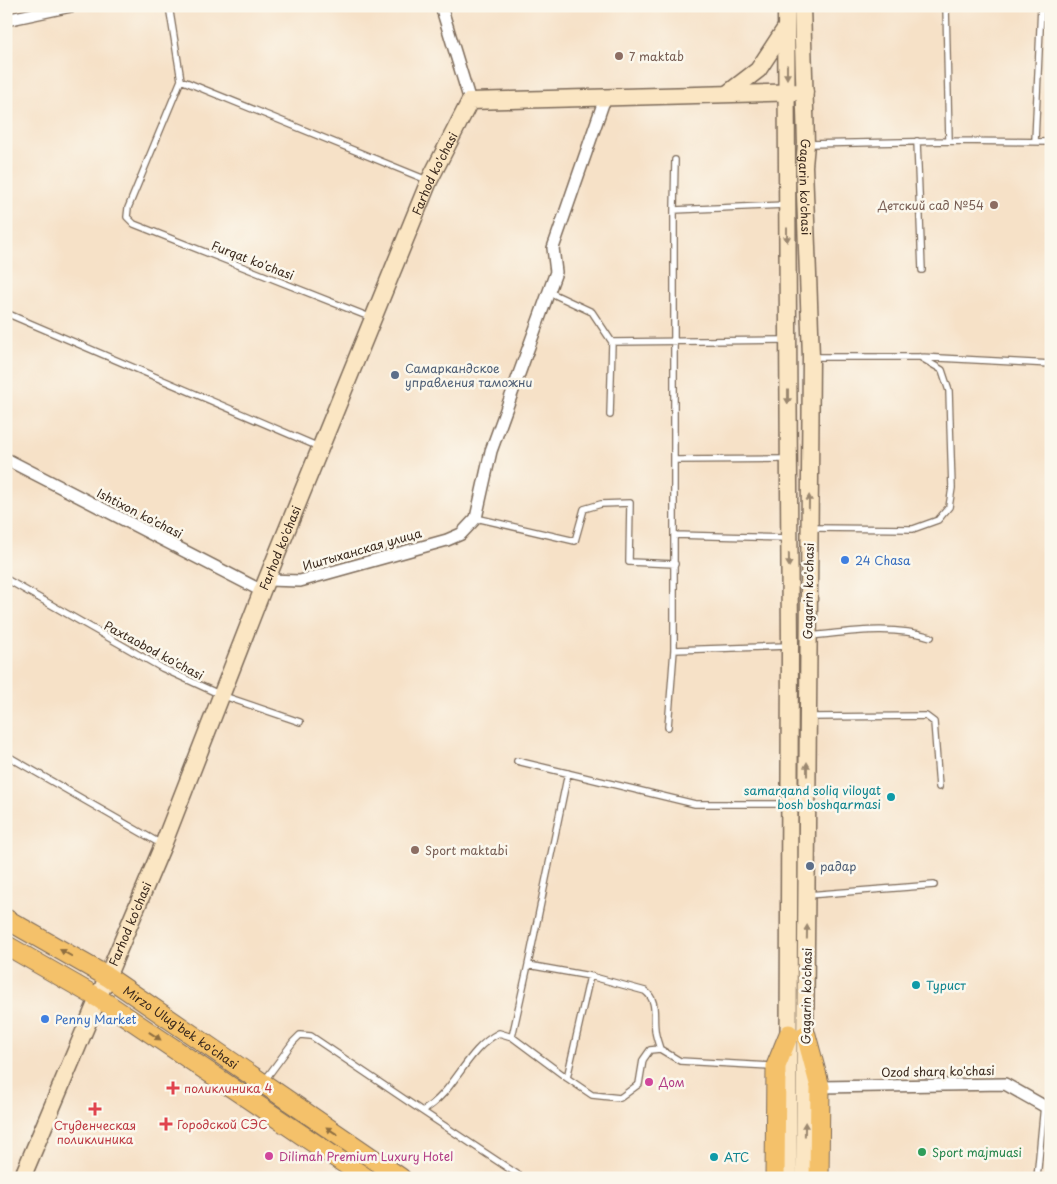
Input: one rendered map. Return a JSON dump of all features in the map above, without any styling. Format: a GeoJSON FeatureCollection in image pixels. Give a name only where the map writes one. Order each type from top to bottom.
{"type":"FeatureCollection","features":[{"type":"Feature","properties":{"kind":"main road","name":"Gagarin ko'chasi"},"geometry":{"type":"LineString","coordinates":[[786,6],[790,646],[789,804],[804,1178]]}},
{"type":"Feature","properties":{"kind":"main road","name":"Gagarin ko'chasi"},"geometry":{"type":"LineString","coordinates":[[798,1035],[808,895],[811,357],[804,166],[806,144],[802,6]]}},
{"type":"Feature","properties":{"kind":"main road"},"geometry":{"type":"LineString","coordinates":[[728,93],[758,70],[787,26]]}},
{"type":"Feature","properties":{"kind":"main road"},"geometry":{"type":"LineString","coordinates":[[470,101],[805,92]]}},
{"type":"Feature","properties":{"kind":"main road","name":"Farhod ko'chasi"},"geometry":{"type":"LineString","coordinates":[[22,1178],[100,999],[163,845],[265,585],[429,181],[470,101]]}},
{"type":"Feature","properties":{"kind":"main road","name":"Mirzo Ulug'bek ko'chasi"},"geometry":{"type":"LineString","coordinates":[[6,919],[108,977],[402,1178]]}},
{"type":"Feature","properties":{"kind":"main road","name":"Mirzo Ulug'bek ko'chasi"},"geometry":{"type":"LineString","coordinates":[[6,945],[100,999],[366,1178]]}},
{"type":"Feature","properties":{"kind":"main road"},"geometry":{"type":"LineString","coordinates":[[775,1178],[783,1066],[798,1035]]}},
{"type":"Feature","properties":{"kind":"main road"},"geometry":{"type":"LineString","coordinates":[[798,1035],[820,1087],[819,1178]]}},
{"type":"Feature","properties":{"kind":"main road"},"geometry":{"type":"LineString","coordinates":[[783,1066],[788,1178]]}},
{"type":"Feature","properties":{"kind":"street"},"geometry":{"type":"LineString","coordinates":[[6,20],[71,6]]}},
{"type":"Feature","properties":{"kind":"street"},"geometry":{"type":"LineString","coordinates":[[441,6],[470,101]]}},
{"type":"Feature","properties":{"kind":"street"},"geometry":{"type":"LineString","coordinates":[[476,518],[491,451],[556,272],[554,248],[605,98]]}},
{"type":"Feature","properties":{"kind":"street","name":"Ishtixon ko'chasi"},"geometry":{"type":"LineString","coordinates":[[6,459],[265,585]]}},
{"type":"Feature","properties":{"kind":"street","name":"Иштыханская улица"},"geometry":{"type":"LineString","coordinates":[[265,585],[300,581],[461,534],[476,518]]}},
{"type":"Feature","properties":{"kind":"street","name":"Ozod sharq ko'chasi"},"geometry":{"type":"LineString","coordinates":[[820,1087],[1005,1084],[1047,1107]]}},
{"type":"Feature","properties":{"kind":"lane"},"geometry":{"type":"LineString","coordinates":[[169,6],[181,80],[429,181]]}},
{"type":"Feature","properties":{"kind":"lane"},"geometry":{"type":"LineString","coordinates":[[946,6],[949,141]]}},
{"type":"Feature","properties":{"kind":"lane"},"geometry":{"type":"LineString","coordinates":[[1035,141],[1041,6]]}},
{"type":"Feature","properties":{"kind":"lane","name":"Furqat ko'chasi"},"geometry":{"type":"LineString","coordinates":[[181,80],[128,208],[127,217],[134,224],[373,319]]}},
{"type":"Feature","properties":{"kind":"lane"},"geometry":{"type":"LineString","coordinates":[[806,144],[949,141],[1051,142]]}},
{"type":"Feature","properties":{"kind":"lane"},"geometry":{"type":"LineString","coordinates":[[918,142],[922,270]]}},
{"type":"Feature","properties":{"kind":"lane"},"geometry":{"type":"LineString","coordinates":[[668,727],[674,650],[675,160]]}},
{"type":"Feature","properties":{"kind":"lane"},"geometry":{"type":"LineString","coordinates":[[674,210],[787,205]]}},
{"type":"Feature","properties":{"kind":"lane"},"geometry":{"type":"LineString","coordinates":[[549,292],[592,312],[612,342],[610,415]]}},
{"type":"Feature","properties":{"kind":"lane"},"geometry":{"type":"LineString","coordinates":[[6,313],[320,448]]}},
{"type":"Feature","properties":{"kind":"lane"},"geometry":{"type":"LineString","coordinates":[[612,342],[674,343],[788,340]]}},
{"type":"Feature","properties":{"kind":"lane"},"geometry":{"type":"LineString","coordinates":[[811,357],[920,357],[1051,364]]}},
{"type":"Feature","properties":{"kind":"lane"},"geometry":{"type":"LineString","coordinates":[[809,528],[913,528],[938,520],[949,507],[952,488],[949,391],[942,370],[920,357]]}},
{"type":"Feature","properties":{"kind":"lane"},"geometry":{"type":"LineString","coordinates":[[674,460],[788,459]]}},
{"type":"Feature","properties":{"kind":"lane"},"geometry":{"type":"LineString","coordinates":[[476,518],[575,542],[584,509],[601,504],[630,503],[629,562],[674,564]]}},
{"type":"Feature","properties":{"kind":"lane"},"geometry":{"type":"LineString","coordinates":[[674,535],[788,538]]}},
{"type":"Feature","properties":{"kind":"lane","name":"Paxtaobod ko'chasi"},"geometry":{"type":"LineString","coordinates":[[6,579],[162,668],[221,695],[300,722]]}},
{"type":"Feature","properties":{"kind":"lane"},"geometry":{"type":"LineString","coordinates":[[808,636],[877,630],[911,631],[931,637]]}},
{"type":"Feature","properties":{"kind":"lane"},"geometry":{"type":"LineString","coordinates":[[674,650],[790,646]]}},
{"type":"Feature","properties":{"kind":"lane"},"geometry":{"type":"LineString","coordinates":[[808,717],[926,716],[934,722],[939,787]]}},
{"type":"Feature","properties":{"kind":"lane"},"geometry":{"type":"LineString","coordinates":[[6,755],[163,845]]}},
{"type":"Feature","properties":{"kind":"lane"},"geometry":{"type":"LineString","coordinates":[[517,762],[695,804],[789,804]]}},
{"type":"Feature","properties":{"kind":"lane"},"geometry":{"type":"LineString","coordinates":[[512,1037],[568,773]]}},
{"type":"Feature","properties":{"kind":"lane"},"geometry":{"type":"LineString","coordinates":[[808,895],[934,885]]}},
{"type":"Feature","properties":{"kind":"lane"},"geometry":{"type":"LineString","coordinates":[[528,965],[590,976],[645,991],[652,996],[655,1030],[660,1048],[680,1061],[783,1066]]}},
{"type":"Feature","properties":{"kind":"lane"},"geometry":{"type":"LineString","coordinates":[[567,1078],[590,976]]}},
{"type":"Feature","properties":{"kind":"lane"},"geometry":{"type":"LineString","coordinates":[[422,1111],[434,1105],[480,1046],[489,1038],[499,1033],[512,1037],[592,1095],[620,1098],[639,1084],[643,1060],[650,1050],[660,1048]]}},
{"type":"Feature","properties":{"kind":"lane"},"geometry":{"type":"LineString","coordinates":[[263,1084],[293,1042],[300,1035],[311,1036],[523,1178]]}},
{"type":"Feature","properties":{"kind":"lane"},"geometry":{"type":"LineString","coordinates":[[1037,1178],[1047,1107]]}},
{"type":"Feature","properties":{"kind":"lane"},"geometry":{"type":"LineString","coordinates":[[6,1173],[17,1178]]}},
{"type":"Feature","properties":{"kind":"place","name":"7 maktab"},"geometry":{"type":"Point","coordinates":[619,56]}},
{"type":"Feature","properties":{"kind":"place","name":"Детский сад №54"},"geometry":{"type":"Point","coordinates":[994,205]}},
{"type":"Feature","properties":{"kind":"place","name":"Самаркандское управления таможни"},"geometry":{"type":"Point","coordinates":[395,375]}},
{"type":"Feature","properties":{"kind":"place","name":"24 Chasa"},"geometry":{"type":"Point","coordinates":[845,560]}},
{"type":"Feature","properties":{"kind":"place","name":"samarqand soliq viloyat bosh boshqarmasi"},"geometry":{"type":"Point","coordinates":[891,797]}},
{"type":"Feature","properties":{"kind":"place","name":"Sport maktabi"},"geometry":{"type":"Point","coordinates":[415,850]}},
{"type":"Feature","properties":{"kind":"place","name":"радар"},"geometry":{"type":"Point","coordinates":[810,866]}},
{"type":"Feature","properties":{"kind":"place","name":"Турист"},"geometry":{"type":"Point","coordinates":[916,985]}},
{"type":"Feature","properties":{"kind":"place","name":"Penny Market"},"geometry":{"type":"Point","coordinates":[45,1019]}},
{"type":"Feature","properties":{"kind":"place","name":"Дом"},"geometry":{"type":"Point","coordinates":[649,1082]}},
{"type":"Feature","properties":{"kind":"place","name":"поликлиника 4"},"geometry":{"type":"Point","coordinates":[173,1088]}},
{"type":"Feature","properties":{"kind":"place","name":"Студенческая поликлиника"},"geometry":{"type":"Point","coordinates":[95,1109]}},
{"type":"Feature","properties":{"kind":"place","name":"Городской СЭС"},"geometry":{"type":"Point","coordinates":[166,1124]}},
{"type":"Feature","properties":{"kind":"place","name":"Sport majmuasi"},"geometry":{"type":"Point","coordinates":[922,1152]}},
{"type":"Feature","properties":{"kind":"place","name":"Dilimah Premium Luxury Hotel"},"geometry":{"type":"Point","coordinates":[269,1156]}},
{"type":"Feature","properties":{"kind":"place","name":"ATC"},"geometry":{"type":"Point","coordinates":[714,1157]}}]}
